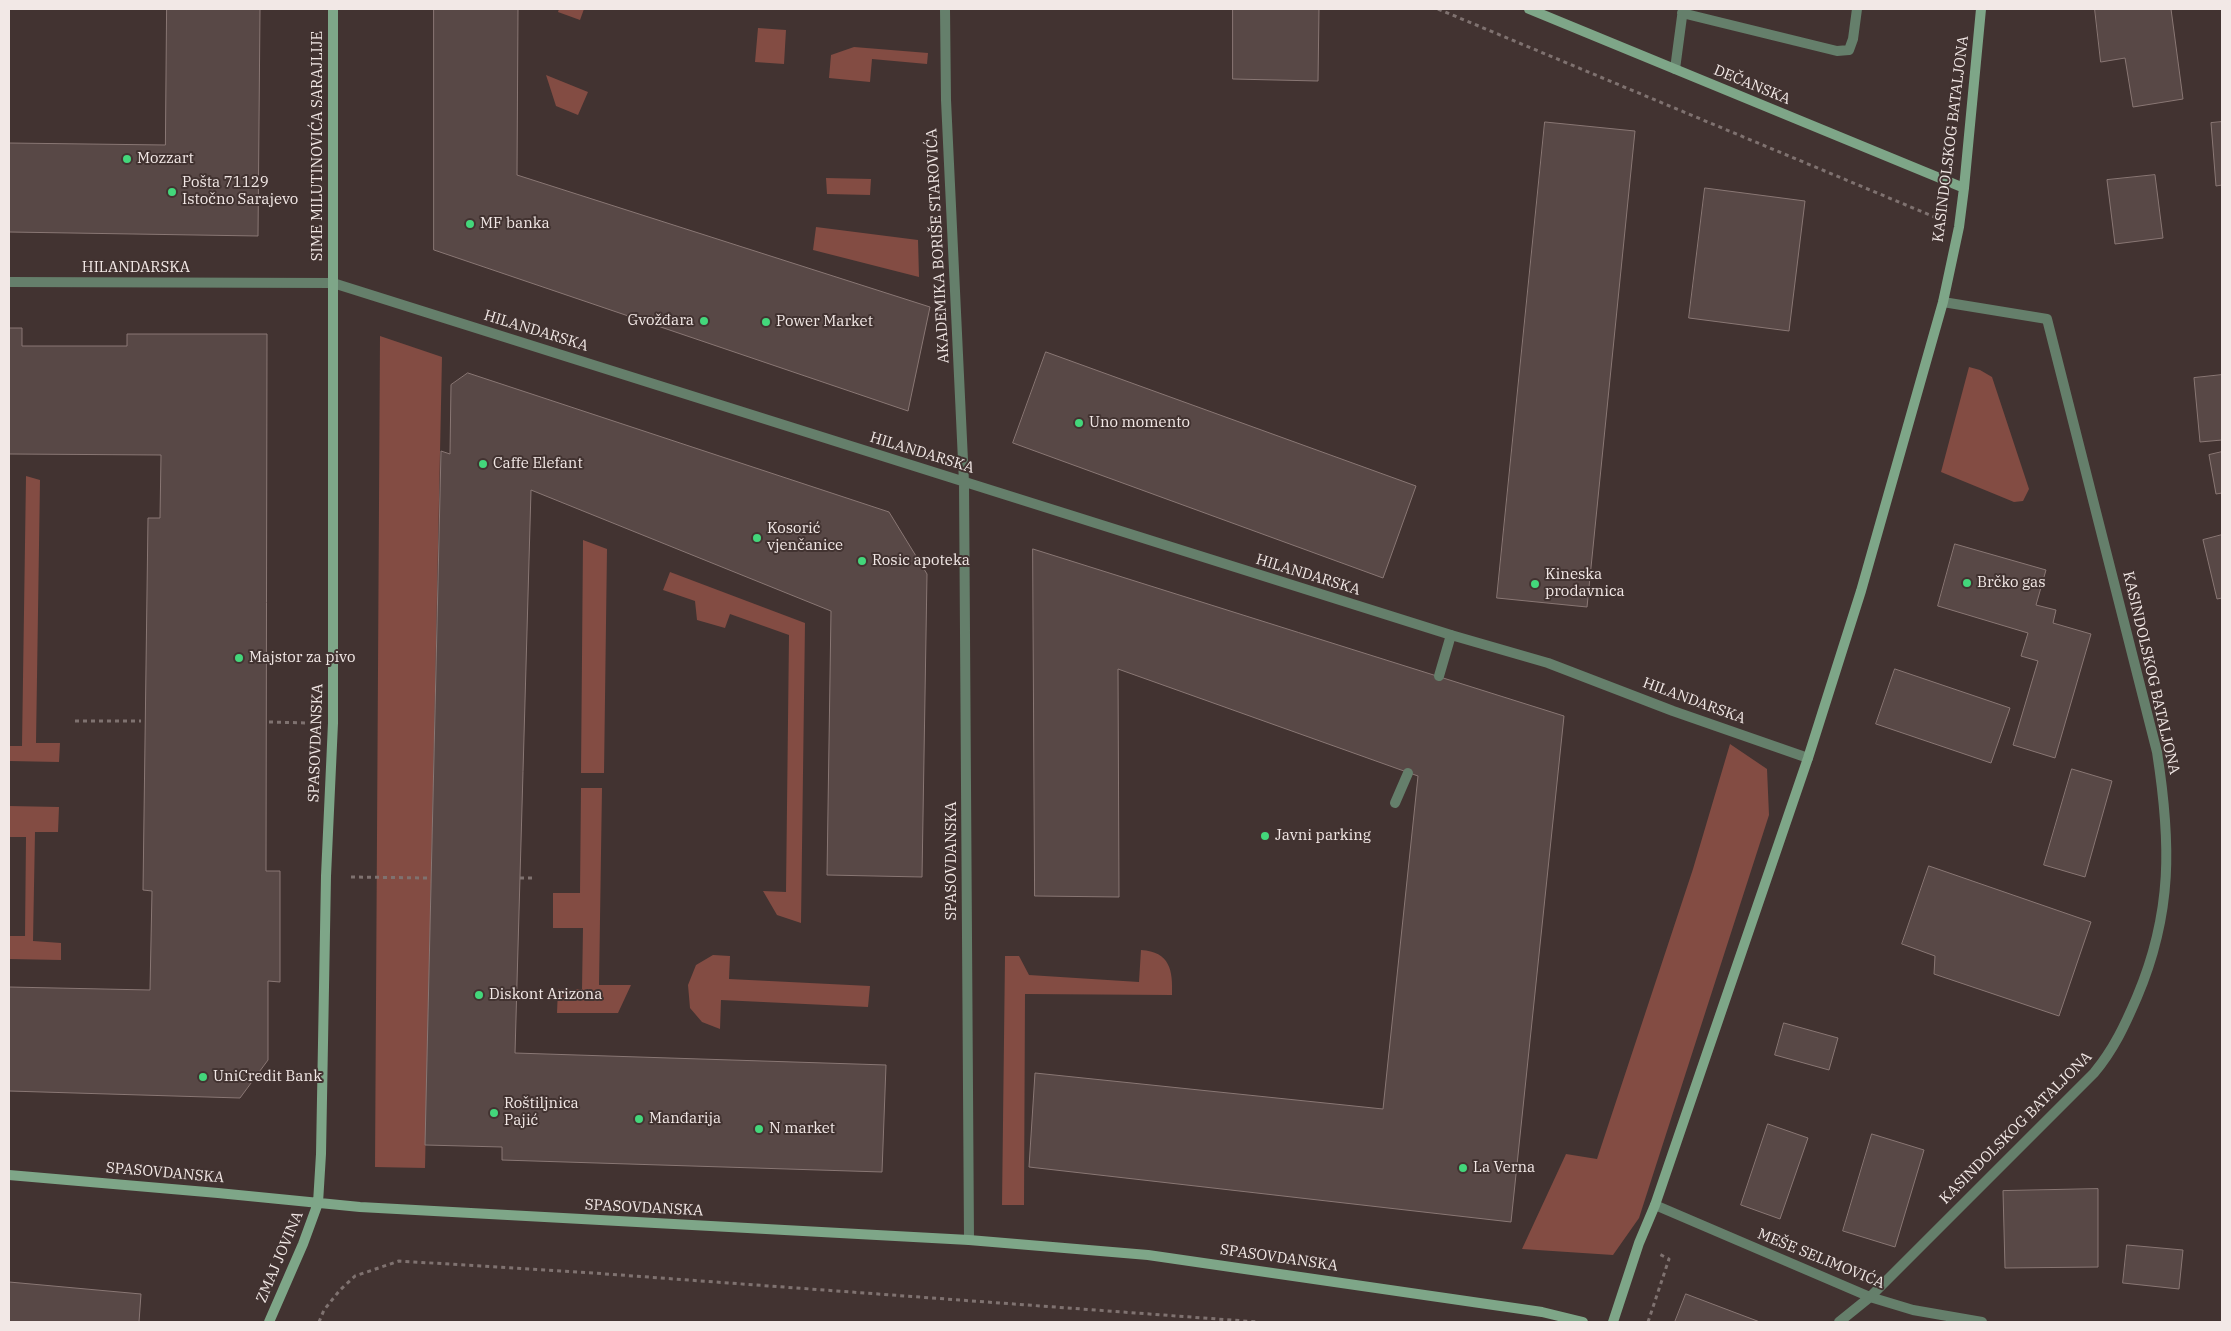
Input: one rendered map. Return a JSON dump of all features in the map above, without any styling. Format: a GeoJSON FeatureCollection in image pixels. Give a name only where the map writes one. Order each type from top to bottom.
{"type":"FeatureCollection","features":[{"type":"Feature","properties":{"kind":"street","name":"SIME MILUTINOVIĆA SARAJLIJE"},"geometry":{"type":"LineString","coordinates":[[333,9],[333,283]]}},
{"type":"Feature","properties":{"kind":"street","name":"AKADEMIKA BORIŠE STAROVIĆA"},"geometry":{"type":"LineString","coordinates":[[945,9],[946,100],[964,482]]}},
{"type":"Feature","properties":{"kind":"street","name":"DEČANSKA"},"geometry":{"type":"LineString","coordinates":[[1529,9],[1964,188]]}},
{"type":"Feature","properties":{"kind":"street"},"geometry":{"type":"LineString","coordinates":[[1675,69],[1683,11],[1837,51],[1849,50],[1853,40],[1857,9]]}},
{"type":"Feature","properties":{"kind":"street","name":"KASINDOLSKOG BATALJONA"},"geometry":{"type":"LineString","coordinates":[[1613,1322],[1638,1243],[1655,1205],[1808,758],[1861,591],[1943,302],[1959,227],[1981,9]]}},
{"type":"Feature","properties":{"kind":"street","name":"HILANDARSKA"},"geometry":{"type":"LineString","coordinates":[[9,282],[333,283],[1452,636],[1548,663],[1674,711],[1808,758]]}},
{"type":"Feature","properties":{"kind":"street","name":"SPASOVDANSKA"},"geometry":{"type":"LineString","coordinates":[[318,1203],[322,1154],[326,876],[333,723],[333,283]]}},
{"type":"Feature","properties":{"kind":"street","name":"KASINDOLSKOG BATALJONA"},"geometry":{"type":"LineString","coordinates":[[1839,1322],[1870,1297],[2110,1054],[2124,1030],[2144,980],[2160,931],[2165,897],[2165,815],[2157,752],[2047,320],[1943,302]]}},
{"type":"Feature","properties":{"kind":"street","name":"SPASOVDANSKA"},"geometry":{"type":"LineString","coordinates":[[964,482],[969,1240]]}},
{"type":"Feature","properties":{"kind":"street"},"geometry":{"type":"LineString","coordinates":[[1439,676],[1452,636]]}},
{"type":"Feature","properties":{"kind":"street"},"geometry":{"type":"LineString","coordinates":[[1395,803],[1408,773]]}},
{"type":"Feature","properties":{"kind":"street","name":"SPASOVDANSKA"},"geometry":{"type":"LineString","coordinates":[[9,1176],[318,1203],[969,1240],[1148,1254],[1542,1312],[1583,1322]]}},
{"type":"Feature","properties":{"kind":"street","name":"ZMAJ JOVINA"},"geometry":{"type":"LineString","coordinates":[[269,1322],[304,1244],[318,1203]]}},
{"type":"Feature","properties":{"kind":"street","name":"MEŠE SELIMOVIĆA"},"geometry":{"type":"LineString","coordinates":[[1655,1205],[1870,1297],[1913,1310],[1982,1322]]}},
{"type":"Feature","properties":{"kind":"path"},"geometry":{"type":"LineString","coordinates":[[1438,9],[1959,227]]}},
{"type":"Feature","properties":{"kind":"path"},"geometry":{"type":"LineString","coordinates":[[75,721],[141,721]]}},
{"type":"Feature","properties":{"kind":"path"},"geometry":{"type":"LineString","coordinates":[[269,722],[333,723]]}},
{"type":"Feature","properties":{"kind":"path"},"geometry":{"type":"LineString","coordinates":[[326,876],[428,878]]}},
{"type":"Feature","properties":{"kind":"path"},"geometry":{"type":"LineString","coordinates":[[520,878],[536,878]]}},
{"type":"Feature","properties":{"kind":"path"},"geometry":{"type":"LineString","coordinates":[[1648,1322],[1669,1259]]}},
{"type":"Feature","properties":{"kind":"path"},"geometry":{"type":"LineString","coordinates":[[319,1322],[324,1310],[340,1290],[355,1276],[399,1260],[1258,1322]]}},
{"type":"Feature","properties":{"kind":"shaded area"},"geometry":{"type":"Polygon","coordinates":[[[559,9],[584,9],[580,20],[558,12],[559,9]]]}},
{"type":"Feature","properties":{"kind":"shaded area"},"geometry":{"type":"Polygon","coordinates":[[[758,28],[786,30],[784,64],[755,62],[758,28]]]}},
{"type":"Feature","properties":{"kind":"shaded area"},"geometry":{"type":"Polygon","coordinates":[[[854,47],[928,53],[927,64],[872,59],[870,82],[829,78],[831,55],[854,47]]]}},
{"type":"Feature","properties":{"kind":"shaded area"},"geometry":{"type":"Polygon","coordinates":[[[546,75],[588,92],[578,115],[556,106],[546,75]]]}},
{"type":"Feature","properties":{"kind":"shaded area"},"geometry":{"type":"Polygon","coordinates":[[[826,178],[871,179],[870,195],[827,194],[826,178]]]}},
{"type":"Feature","properties":{"kind":"shaded area"},"geometry":{"type":"Polygon","coordinates":[[[816,227],[918,240],[919,277],[813,250],[816,227]]]}},
{"type":"Feature","properties":{"kind":"shaded area"},"geometry":{"type":"Polygon","coordinates":[[[380,336],[442,357],[425,1168],[375,1167],[380,336]]]}},
{"type":"Feature","properties":{"kind":"shaded area"},"geometry":{"type":"Polygon","coordinates":[[[1969,367],[1980,370],[1992,377],[2029,489],[2023,501],[2014,502],[1941,472],[1969,367]]]}},
{"type":"Feature","properties":{"kind":"shaded area"},"geometry":{"type":"Polygon","coordinates":[[[26,476],[40,480],[36,743],[60,743],[59,762],[9,761],[9,746],[22,746],[26,476]]]}},
{"type":"Feature","properties":{"kind":"shaded area"},"geometry":{"type":"Polygon","coordinates":[[[583,540],[607,549],[604,773],[581,773],[583,540]]]}},
{"type":"Feature","properties":{"kind":"shaded area"},"geometry":{"type":"Polygon","coordinates":[[[670,572],[805,623],[801,923],[777,915],[763,891],[786,892],[789,635],[730,614],[725,628],[697,620],[695,601],[663,590],[670,572]]]}},
{"type":"Feature","properties":{"kind":"shaded area"},"geometry":{"type":"Polygon","coordinates":[[[1730,744],[1767,769],[1769,815],[1639,1218],[1613,1255],[1522,1249],[1566,1154],[1597,1159],[1693,869],[1730,744]]]}},
{"type":"Feature","properties":{"kind":"shaded area"},"geometry":{"type":"Polygon","coordinates":[[[581,788],[602,788],[599,985],[631,985],[618,1013],[557,1013],[558,989],[582,989],[583,928],[553,928],[553,893],[580,893],[581,788]]]}},
{"type":"Feature","properties":{"kind":"shaded area"},"geometry":{"type":"Polygon","coordinates":[[[9,806],[59,807],[58,832],[35,832],[33,941],[61,943],[61,960],[9,959],[9,936],[25,936],[26,837],[9,837],[9,806]]]}},
{"type":"Feature","properties":{"kind":"shaded area"},"geometry":{"type":"Polygon","coordinates":[[[1141,950],[1158,954],[1168,964],[1172,978],[1172,995],[1025,994],[1024,1205],[1002,1205],[1005,956],[1019,956],[1029,975],[1139,982],[1141,950]]]}},
{"type":"Feature","properties":{"kind":"shaded area"},"geometry":{"type":"Polygon","coordinates":[[[713,955],[730,956],[729,979],[870,986],[868,1007],[721,1000],[720,1029],[702,1022],[690,1008],[688,985],[696,965],[713,955]]]}},
{"type":"Feature","properties":{"kind":"building"},"geometry":{"type":"Polygon","coordinates":[[[167,9],[260,9],[258,236],[9,232],[9,143],[165,145],[167,9]]]}},
{"type":"Feature","properties":{"kind":"building"},"geometry":{"type":"Polygon","coordinates":[[[434,9],[518,9],[517,175],[930,307],[908,411],[434,250],[434,9]]]}},
{"type":"Feature","properties":{"kind":"building"},"geometry":{"type":"Polygon","coordinates":[[[1233,9],[1319,9],[1318,81],[1233,79],[1233,9]]]}},
{"type":"Feature","properties":{"kind":"building"},"geometry":{"type":"Polygon","coordinates":[[[2095,9],[2171,9],[2183,99],[2133,107],[2125,58],[2101,62],[2095,9]]]}},
{"type":"Feature","properties":{"kind":"building"},"geometry":{"type":"Polygon","coordinates":[[[1545,122],[1635,131],[1587,607],[1497,598],[1545,122]]]}},
{"type":"Feature","properties":{"kind":"building"},"geometry":{"type":"Polygon","coordinates":[[[2222,122],[2222,185],[2216,186],[2211,123],[2222,122]]]}},
{"type":"Feature","properties":{"kind":"building"},"geometry":{"type":"Polygon","coordinates":[[[2155,175],[2163,238],[2115,244],[2107,180],[2155,175]]]}},
{"type":"Feature","properties":{"kind":"building"},"geometry":{"type":"Polygon","coordinates":[[[1705,188],[1805,201],[1789,331],[1689,318],[1705,188]]]}},
{"type":"Feature","properties":{"kind":"building"},"geometry":{"type":"Polygon","coordinates":[[[9,328],[22,328],[22,346],[127,346],[127,334],[267,334],[266,871],[280,871],[280,982],[268,981],[268,1060],[240,1098],[9,1091],[9,987],[150,990],[152,891],[143,890],[148,518],[160,518],[161,455],[9,454],[9,328]]]}},
{"type":"Feature","properties":{"kind":"building"},"geometry":{"type":"Polygon","coordinates":[[[1046,352],[1416,486],[1383,578],[1013,443],[1046,352]]]}},
{"type":"Feature","properties":{"kind":"building"},"geometry":{"type":"Polygon","coordinates":[[[468,373],[889,512],[927,574],[922,877],[827,875],[831,611],[531,490],[515,1053],[886,1065],[882,1172],[502,1160],[502,1147],[425,1145],[441,451],[450,454],[451,385],[468,373]]]}},
{"type":"Feature","properties":{"kind":"building"},"geometry":{"type":"Polygon","coordinates":[[[2222,375],[2222,440],[2200,442],[2194,378],[2222,375]]]}},
{"type":"Feature","properties":{"kind":"building"},"geometry":{"type":"Polygon","coordinates":[[[2222,452],[2222,493],[2216,494],[2209,455],[2222,452]]]}},
{"type":"Feature","properties":{"kind":"building"},"geometry":{"type":"Polygon","coordinates":[[[2222,535],[2222,598],[2217,599],[2203,540],[2222,535]]]}},
{"type":"Feature","properties":{"kind":"building"},"geometry":{"type":"Polygon","coordinates":[[[1955,544],[2046,570],[2036,605],[2056,610],[2053,623],[2091,634],[2055,758],[2013,745],[2038,661],[2021,656],[2028,633],[1938,606],[1955,544]]]}},
{"type":"Feature","properties":{"kind":"building"},"geometry":{"type":"Polygon","coordinates":[[[1033,549],[1564,716],[1511,1222],[1029,1167],[1035,1073],[1383,1109],[1418,776],[1118,669],[1119,897],[1035,896],[1033,549]]]}},
{"type":"Feature","properties":{"kind":"building"},"geometry":{"type":"Polygon","coordinates":[[[1895,669],[2010,708],[1991,763],[1876,724],[1895,669]]]}},
{"type":"Feature","properties":{"kind":"building"},"geometry":{"type":"Polygon","coordinates":[[[2072,769],[2112,781],[2085,877],[2044,865],[2072,769]]]}},
{"type":"Feature","properties":{"kind":"building"},"geometry":{"type":"Polygon","coordinates":[[[1929,866],[2091,922],[2059,1016],[1934,974],[1935,956],[1902,944],[1929,866]]]}},
{"type":"Feature","properties":{"kind":"building"},"geometry":{"type":"Polygon","coordinates":[[[1784,1023],[1838,1038],[1829,1070],[1775,1055],[1784,1023]]]}},
{"type":"Feature","properties":{"kind":"building"},"geometry":{"type":"Polygon","coordinates":[[[1768,1124],[1808,1138],[1780,1219],[1741,1205],[1768,1124]]]}},
{"type":"Feature","properties":{"kind":"building"},"geometry":{"type":"Polygon","coordinates":[[[1872,1134],[1924,1150],[1895,1247],[1843,1231],[1872,1134]]]}},
{"type":"Feature","properties":{"kind":"building"},"geometry":{"type":"Polygon","coordinates":[[[2098,1189],[2098,1267],[2005,1268],[2003,1191],[2098,1189]]]}},
{"type":"Feature","properties":{"kind":"building"},"geometry":{"type":"Polygon","coordinates":[[[2127,1245],[2183,1250],[2179,1289],[2123,1283],[2127,1245]]]}},
{"type":"Feature","properties":{"kind":"building"},"geometry":{"type":"Polygon","coordinates":[[[9,1282],[141,1294],[139,1322],[9,1322],[9,1282]]]}},
{"type":"Feature","properties":{"kind":"building"},"geometry":{"type":"Polygon","coordinates":[[[1686,1294],[1760,1322],[1675,1322],[1686,1294]]]}},
{"type":"Feature","properties":{"kind":"place","name":"Mozzart"},"geometry":{"type":"Point","coordinates":[127,159]}},
{"type":"Feature","properties":{"kind":"place","name":"Pošta 71129 Istočno Sarajevo"},"geometry":{"type":"Point","coordinates":[172,192]}},
{"type":"Feature","properties":{"kind":"place","name":"MF banka"},"geometry":{"type":"Point","coordinates":[470,224]}},
{"type":"Feature","properties":{"kind":"place","name":"Gvožđara"},"geometry":{"type":"Point","coordinates":[704,321]}},
{"type":"Feature","properties":{"kind":"place","name":"Power Market"},"geometry":{"type":"Point","coordinates":[766,322]}},
{"type":"Feature","properties":{"kind":"place","name":"Uno momento"},"geometry":{"type":"Point","coordinates":[1079,423]}},
{"type":"Feature","properties":{"kind":"place","name":"Caffe Elefant"},"geometry":{"type":"Point","coordinates":[483,464]}},
{"type":"Feature","properties":{"kind":"place","name":"Kosorić vjenčanice"},"geometry":{"type":"Point","coordinates":[757,538]}},
{"type":"Feature","properties":{"kind":"place","name":"Rosic apoteka"},"geometry":{"type":"Point","coordinates":[862,561]}},
{"type":"Feature","properties":{"kind":"place","name":"Brčko gas"},"geometry":{"type":"Point","coordinates":[1967,583]}},
{"type":"Feature","properties":{"kind":"place","name":"Kineska prodavnica"},"geometry":{"type":"Point","coordinates":[1535,584]}},
{"type":"Feature","properties":{"kind":"place","name":"Majstor za pivo"},"geometry":{"type":"Point","coordinates":[239,658]}},
{"type":"Feature","properties":{"kind":"place","name":"Javni parking"},"geometry":{"type":"Point","coordinates":[1265,836]}},
{"type":"Feature","properties":{"kind":"place","name":"Diskont Arizona"},"geometry":{"type":"Point","coordinates":[479,995]}},
{"type":"Feature","properties":{"kind":"place","name":"UniCredit Bank"},"geometry":{"type":"Point","coordinates":[203,1077]}},
{"type":"Feature","properties":{"kind":"place","name":"Roštiljnica Pajić"},"geometry":{"type":"Point","coordinates":[494,1113]}},
{"type":"Feature","properties":{"kind":"place","name":"Manđarija"},"geometry":{"type":"Point","coordinates":[639,1119]}},
{"type":"Feature","properties":{"kind":"place","name":"N market"},"geometry":{"type":"Point","coordinates":[759,1129]}},
{"type":"Feature","properties":{"kind":"place","name":"La Verna"},"geometry":{"type":"Point","coordinates":[1463,1168]}}]}
